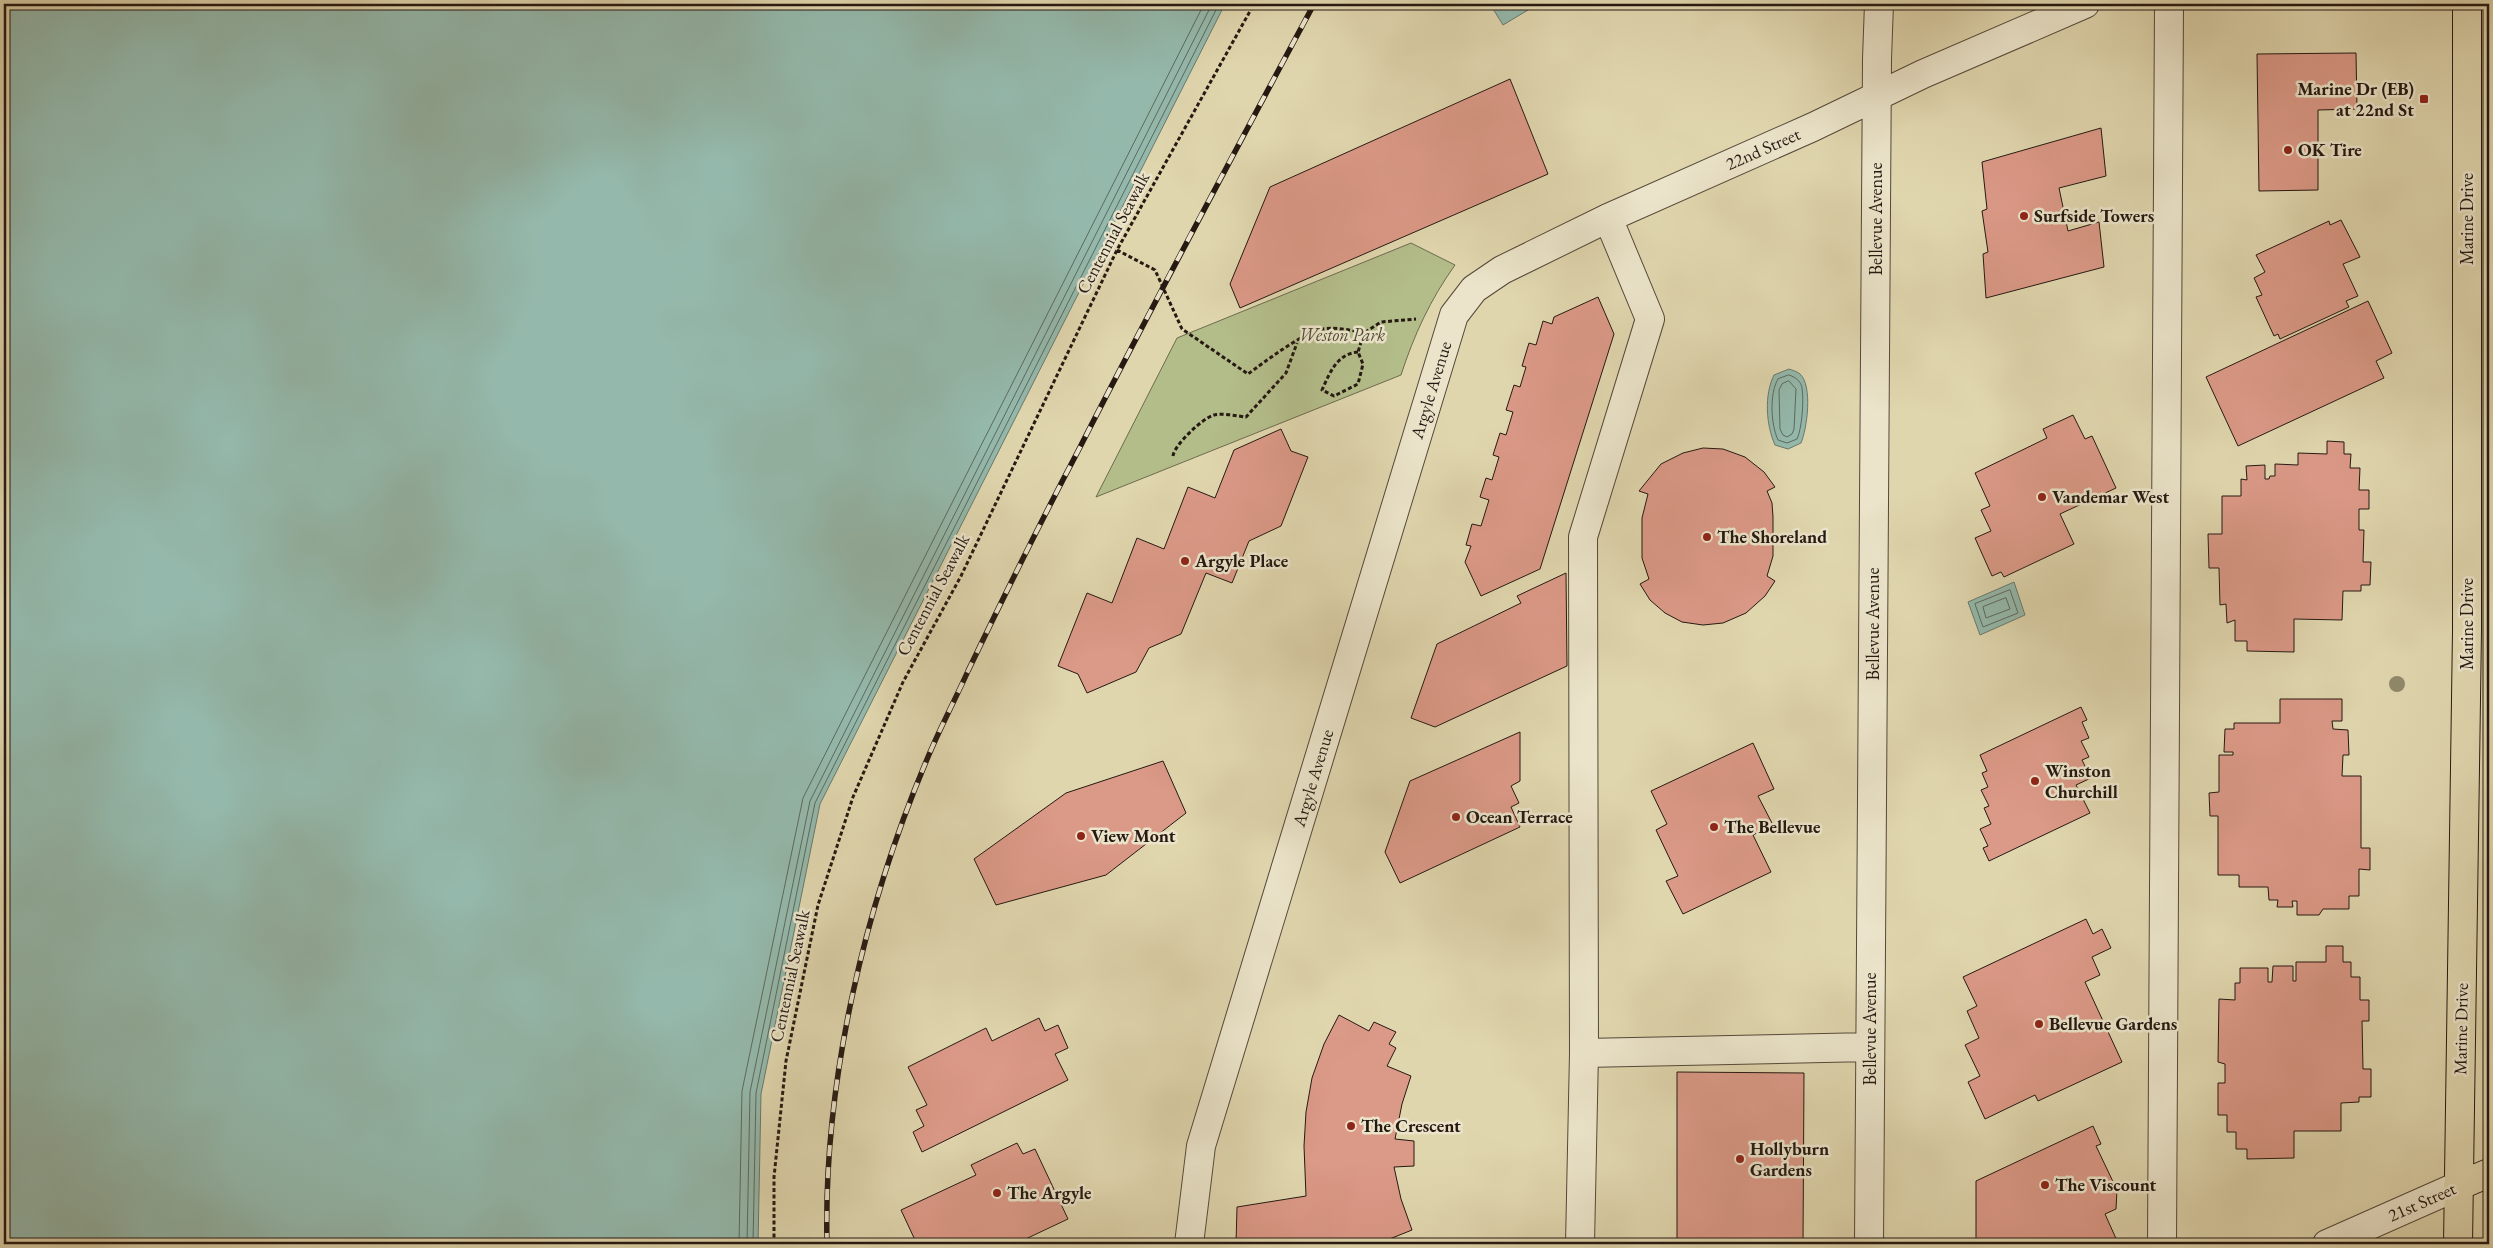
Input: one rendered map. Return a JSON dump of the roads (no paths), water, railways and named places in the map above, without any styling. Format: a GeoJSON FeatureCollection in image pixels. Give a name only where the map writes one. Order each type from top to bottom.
{"type":"FeatureCollection","features":[{"type":"Feature","properties":{"kind":"main road","name":"Marine Drive"},"geometry":{"type":"LineString","coordinates":[[2458,1244],[2467,631],[2467,4]]}},
{"type":"Feature","properties":{"kind":"main road","name":"21st Street"},"geometry":{"type":"LineString","coordinates":[[2458,1186],[2489,1173]]}},
{"type":"Feature","properties":{"kind":"street","name":"Bellevue Avenue"},"geometry":{"type":"LineString","coordinates":[[1869,1244],[1879,4]]}},
{"type":"Feature","properties":{"kind":"street","name":"22nd Street"},"geometry":{"type":"LineString","coordinates":[[1454,315],[1474,289],[1502,270],[1608,218],[1877,97],[1923,74],[2085,4]]}},
{"type":"Feature","properties":{"kind":"street"},"geometry":{"type":"LineString","coordinates":[[2162,1244],[2169,4]]}},
{"type":"Feature","properties":{"kind":"street"},"geometry":{"type":"LineString","coordinates":[[1580,1244],[1584,1053],[1582,537],[1650,319],[1608,218]]}},
{"type":"Feature","properties":{"kind":"street","name":"Argyle Avenue"},"geometry":{"type":"LineString","coordinates":[[1189,1244],[1201,1146],[1454,315]]}},
{"type":"Feature","properties":{"kind":"street"},"geometry":{"type":"LineString","coordinates":[[1584,1053],[1870,1047]]}},
{"type":"Feature","properties":{"kind":"street","name":"21st Street"},"geometry":{"type":"LineString","coordinates":[[2328,1244],[2458,1186]]}},
{"type":"Feature","properties":{"kind":"water"},"geometry":{"type":"Polygon","coordinates":[[[4,4],[1225,4],[820,804],[761,1094],[758,1244],[4,1244],[4,4]]]}},
{"type":"Feature","properties":{"kind":"water"},"geometry":{"type":"Polygon","coordinates":[[[1490,4],[1538,4],[1503,25],[1490,4]]]}},
{"type":"Feature","properties":{"kind":"water"},"geometry":{"type":"Polygon","coordinates":[[[1789,369],[1799,373],[1804,380],[1808,397],[1808,408],[1801,443],[1788,449],[1775,445],[1767,410],[1769,392],[1774,375],[1789,369]]]}},
{"type":"Feature","properties":{"kind":"water"},"geometry":{"type":"Polygon","coordinates":[[[2014,582],[2025,615],[1980,635],[1968,602],[2014,582]]]}},
{"type":"Feature","properties":{"kind":"railway"},"geometry":{"type":"LineString","coordinates":[[827,1244],[832,1120],[852,995],[867,933],[905,814],[937,735],[1035,534],[1314,4]]}},
{"type":"Feature","properties":{"kind":"place","name":"Marine Dr (EB) at 22nd St"},"geometry":{"type":"Point","coordinates":[2424,99]}},
{"type":"Feature","properties":{"kind":"place","name":"OK Tire"},"geometry":{"type":"Point","coordinates":[2288,150]}},
{"type":"Feature","properties":{"kind":"place","name":"Surfside Towers"},"geometry":{"type":"Point","coordinates":[2024,216]}},
{"type":"Feature","properties":{"kind":"place","name":"Vandemar West"},"geometry":{"type":"Point","coordinates":[2042,497]}},
{"type":"Feature","properties":{"kind":"place","name":"The Shoreland"},"geometry":{"type":"Point","coordinates":[1707,537]}},
{"type":"Feature","properties":{"kind":"place","name":"Argyle Place"},"geometry":{"type":"Point","coordinates":[1185,561]}},
{"type":"Feature","properties":{"kind":"place","name":"Winston Churchill"},"geometry":{"type":"Point","coordinates":[2035,781]}},
{"type":"Feature","properties":{"kind":"place","name":"Ocean Terrace"},"geometry":{"type":"Point","coordinates":[1456,817]}},
{"type":"Feature","properties":{"kind":"place","name":"The Bellevue"},"geometry":{"type":"Point","coordinates":[1714,827]}},
{"type":"Feature","properties":{"kind":"place","name":"View Mont"},"geometry":{"type":"Point","coordinates":[1081,836]}},
{"type":"Feature","properties":{"kind":"place","name":"Bellevue Gardens"},"geometry":{"type":"Point","coordinates":[2039,1024]}},
{"type":"Feature","properties":{"kind":"place","name":"The Crescent"},"geometry":{"type":"Point","coordinates":[1351,1126]}},
{"type":"Feature","properties":{"kind":"place","name":"Hollyburn Gardens"},"geometry":{"type":"Point","coordinates":[1740,1159]}},
{"type":"Feature","properties":{"kind":"place","name":"The Viscount"},"geometry":{"type":"Point","coordinates":[2045,1185]}},
{"type":"Feature","properties":{"kind":"place","name":"The Argyle"},"geometry":{"type":"Point","coordinates":[997,1193]}},
{"type":"Feature","properties":{"kind":"park label","name":"Weston Park"},"geometry":{"type":"Point","coordinates":[1342,335]}}]}
